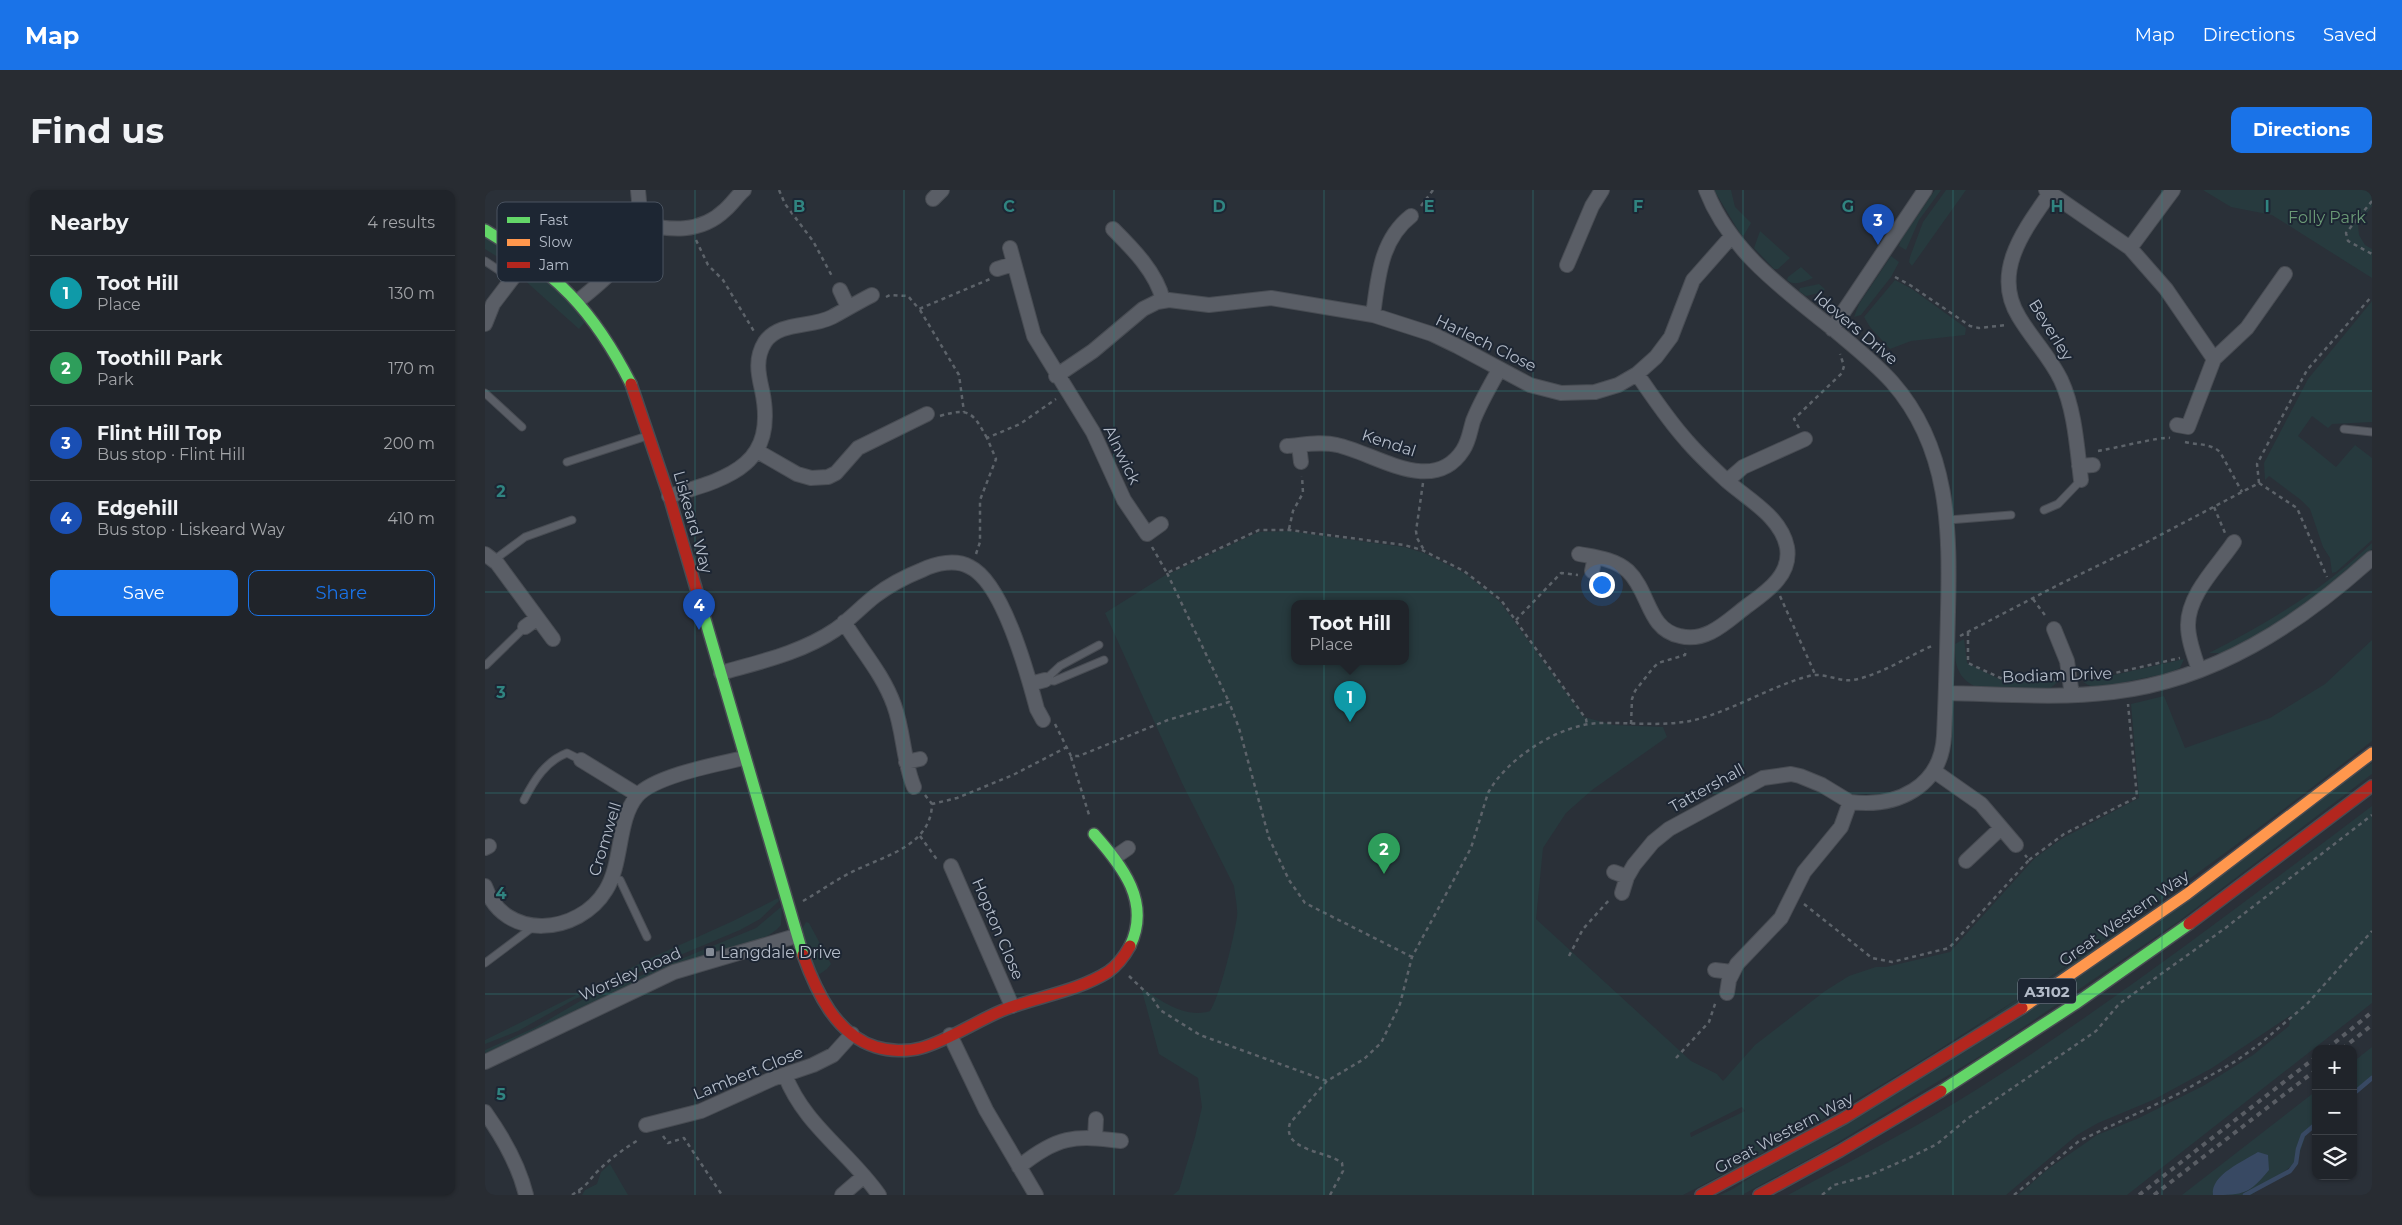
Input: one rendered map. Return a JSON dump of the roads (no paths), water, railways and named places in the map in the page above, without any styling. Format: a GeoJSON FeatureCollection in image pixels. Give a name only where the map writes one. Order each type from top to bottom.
{"type":"FeatureCollection","features":[{"type":"Feature","properties":{"kind":"main road","name":"Liskeard Way"},"geometry":{"type":"LineString","coordinates":[[485,230],[497,238]]}},
{"type":"Feature","properties":{"kind":"main road","name":"Liskeard Way"},"geometry":{"type":"LineString","coordinates":[[558,282],[578,301],[599,327],[634,390],[669,496],[796,936]]}},
{"type":"Feature","properties":{"kind":"main road","name":"Great Western Way"},"geometry":{"type":"LineString","coordinates":[[1701,1195],[1855,1113],[2022,1008],[2204,882],[2372,753]]}},
{"type":"Feature","properties":{"kind":"main road","name":"A3102"},"geometry":{"type":"LineString","coordinates":[[1759,1195],[1886,1124],[2039,1028],[2222,901],[2372,786]]}},
{"type":"Feature","properties":{"kind":"main road"},"geometry":{"type":"LineString","coordinates":[[796,936],[827,1010],[852,1034],[864,1043],[879,1048],[905,1052],[921,1048],[1012,1006],[1071,987],[1116,966],[1131,944],[1139,914],[1138,900],[1115,857],[1094,834]]}},
{"type":"Feature","properties":{"kind":"street"},"geometry":{"type":"LineString","coordinates":[[663,228],[697,227],[717,217],[744,190]]}},
{"type":"Feature","properties":{"kind":"street"},"geometry":{"type":"LineString","coordinates":[[1567,265],[1592,206],[1601,190]]}},
{"type":"Feature","properties":{"kind":"street","name":"Idovers Drive"},"geometry":{"type":"LineString","coordinates":[[1706,190],[1731,237],[1790,295],[1845,340],[1893,383],[1916,415],[1929,440],[1939,468],[1948,520],[1950,555],[1946,693]]}},
{"type":"Feature","properties":{"kind":"street"},"geometry":{"type":"LineString","coordinates":[[1832,329],[1925,190]]}},
{"type":"Feature","properties":{"kind":"street"},"geometry":{"type":"LineString","coordinates":[[2130,248],[2173,190]]}},
{"type":"Feature","properties":{"kind":"street","name":"Beverley"},"geometry":{"type":"LineString","coordinates":[[2081,480],[2086,465],[2069,402],[2045,352],[2023,323],[2012,300],[2009,283],[2010,262],[2025,228],[2048,191],[2130,248],[2166,289],[2214,359]]}},
{"type":"Feature","properties":{"kind":"street"},"geometry":{"type":"LineString","coordinates":[[1373,315],[1386,248],[1395,233],[1411,216]]}},
{"type":"Feature","properties":{"kind":"street"},"geometry":{"type":"LineString","coordinates":[[1057,376],[1093,351],[1143,309],[1163,300],[1161,290],[1149,271],[1134,251],[1113,229]]}},
{"type":"Feature","properties":{"kind":"street","name":"Harlech Close"},"geometry":{"type":"LineString","coordinates":[[1163,300],[1209,305],[1271,298],[1373,315],[1432,334],[1521,382],[1546,391],[1572,394],[1606,389],[1637,374],[1664,347],[1671,337],[1693,280],[1731,237]]}},
{"type":"Feature","properties":{"kind":"street","name":"Alnwick"},"geometry":{"type":"LineString","coordinates":[[1010,248],[1034,336],[1093,432],[1125,500],[1147,534],[1161,524]]}},
{"type":"Feature","properties":{"kind":"street"},"geometry":{"type":"LineString","coordinates":[[997,269],[1013,264]]}},
{"type":"Feature","properties":{"kind":"street"},"geometry":{"type":"LineString","coordinates":[[2177,425],[2188,427],[2214,359],[2247,328],[2285,274]]}},
{"type":"Feature","properties":{"kind":"street"},"geometry":{"type":"LineString","coordinates":[[485,324],[493,304],[510,282]]}},
{"type":"Feature","properties":{"kind":"street"},"geometry":{"type":"LineString","coordinates":[[578,301],[599,282]]}},
{"type":"Feature","properties":{"kind":"street"},"geometry":{"type":"LineString","coordinates":[[840,290],[848,307]]}},
{"type":"Feature","properties":{"kind":"street"},"geometry":{"type":"LineString","coordinates":[[669,496],[731,475],[747,463],[757,451],[762,440],[765,422],[757,365],[765,344],[779,331],[823,321],[872,295]]}},
{"type":"Feature","properties":{"kind":"street","name":"Kendal"},"geometry":{"type":"LineString","coordinates":[[1301,462],[1293,446],[1336,445],[1404,468],[1422,471],[1437,470],[1447,466],[1463,451],[1473,421],[1499,370]]}},
{"type":"Feature","properties":{"kind":"street"},"geometry":{"type":"LineString","coordinates":[[1579,554],[1595,556],[1620,565],[1628,572],[1641,590],[1658,624],[1673,635],[1688,638],[1712,633],[1775,583],[1786,566],[1787,548],[1781,532],[1770,516],[1727,480],[1672,424],[1637,374]]}},
{"type":"Feature","properties":{"kind":"street"},"geometry":{"type":"LineString","coordinates":[[757,451],[797,474],[811,478],[828,477],[836,473],[858,448],[927,414]]}},
{"type":"Feature","properties":{"kind":"street"},"geometry":{"type":"LineString","coordinates":[[1727,480],[1743,467],[1805,439]]}},
{"type":"Feature","properties":{"kind":"street"},"geometry":{"type":"LineString","coordinates":[[2199,670],[2188,632],[2190,608],[2235,542]]}},
{"type":"Feature","properties":{"kind":"street"},"geometry":{"type":"LineString","coordinates":[[1592,571],[1595,556]]}},
{"type":"Feature","properties":{"kind":"street"},"geometry":{"type":"LineString","coordinates":[[489,557],[553,639]]}},
{"type":"Feature","properties":{"kind":"street","name":"Bodiam Drive"},"geometry":{"type":"LineString","coordinates":[[1946,693],[2072,695],[2127,690],[2199,670],[2275,635],[2325,599],[2372,558]]}},
{"type":"Feature","properties":{"kind":"street"},"geometry":{"type":"LineString","coordinates":[[721,672],[795,649],[834,631],[877,594],[921,570],[949,563],[970,567],[992,591],[1012,629],[1037,709],[1043,720]]}},
{"type":"Feature","properties":{"kind":"street"},"geometry":{"type":"LineString","coordinates":[[525,627],[537,619]]}},
{"type":"Feature","properties":{"kind":"street"},"geometry":{"type":"LineString","coordinates":[[844,622],[879,672],[894,704],[902,734],[906,762],[914,787]]}},
{"type":"Feature","properties":{"kind":"street"},"geometry":{"type":"LineString","coordinates":[[2054,630],[2067,661],[2072,695]]}},
{"type":"Feature","properties":{"kind":"street"},"geometry":{"type":"LineString","coordinates":[[1030,684],[1045,680]]}},
{"type":"Feature","properties":{"kind":"street","name":"Tattershall"},"geometry":{"type":"LineString","coordinates":[[1622,893],[1621,875],[1669,829],[1763,778],[1785,775],[1801,776],[1822,785],[1850,802],[1877,804],[1893,801],[1916,789],[1934,771],[1943,742],[1946,693]]}},
{"type":"Feature","properties":{"kind":"street","name":"Cromwell"},"geometry":{"type":"LineString","coordinates":[[533,927],[562,922],[589,910],[605,893],[618,863],[626,818],[638,795],[658,783],[744,758]]}},
{"type":"Feature","properties":{"kind":"street"},"geometry":{"type":"LineString","coordinates":[[906,762],[921,759]]}},
{"type":"Feature","properties":{"kind":"street","name":"Cromwell"},"geometry":{"type":"LineString","coordinates":[[581,760],[638,795]]}},
{"type":"Feature","properties":{"kind":"street"},"geometry":{"type":"LineString","coordinates":[[1934,771],[1981,804],[2016,845]]}},
{"type":"Feature","properties":{"kind":"street"},"geometry":{"type":"LineString","coordinates":[[1727,993],[1732,972],[1752,947],[1781,918],[1804,872],[1841,827],[1850,802]]}},
{"type":"Feature","properties":{"kind":"street"},"geometry":{"type":"LineString","coordinates":[[1965,861],[2001,828]]}},
{"type":"Feature","properties":{"kind":"street"},"geometry":{"type":"LineString","coordinates":[[1115,857],[1128,848]]}},
{"type":"Feature","properties":{"kind":"street","name":"Hopton Close"},"geometry":{"type":"LineString","coordinates":[[951,866],[1012,1006]]}},
{"type":"Feature","properties":{"kind":"street"},"geometry":{"type":"LineString","coordinates":[[485,886],[504,916],[533,927]]}},
{"type":"Feature","properties":{"kind":"street","name":"Worsley Road"},"geometry":{"type":"LineString","coordinates":[[485,1062],[674,972],[796,936]]}},
{"type":"Feature","properties":{"kind":"street"},"geometry":{"type":"LineString","coordinates":[[1715,970],[1732,972]]}},
{"type":"Feature","properties":{"kind":"street","name":"Lambert Close"},"geometry":{"type":"LineString","coordinates":[[652,1124],[701,1111],[833,1055],[852,1034]]}},
{"type":"Feature","properties":{"kind":"street"},"geometry":{"type":"LineString","coordinates":[[950,1035],[986,1110],[1036,1195]]}},
{"type":"Feature","properties":{"kind":"street"},"geometry":{"type":"LineString","coordinates":[[785,1075],[805,1113],[864,1176],[879,1195]]}},
{"type":"Feature","properties":{"kind":"street"},"geometry":{"type":"LineString","coordinates":[[485,1112],[496,1128],[522,1180],[526,1195]]}},
{"type":"Feature","properties":{"kind":"street"},"geometry":{"type":"LineString","coordinates":[[1095,1138],[1096,1119]]}},
{"type":"Feature","properties":{"kind":"street"},"geometry":{"type":"LineString","coordinates":[[1019,1167],[1035,1154],[1062,1140],[1095,1138],[1121,1141]]}},
{"type":"Feature","properties":{"kind":"street"},"geometry":{"type":"LineString","coordinates":[[843,1195],[864,1176]]}},
{"type":"Feature","properties":{"kind":"lane"},"geometry":{"type":"LineString","coordinates":[[485,261],[497,269]]}},
{"type":"Feature","properties":{"kind":"lane"},"geometry":{"type":"LineString","coordinates":[[485,393],[522,427]]}},
{"type":"Feature","properties":{"kind":"lane"},"geometry":{"type":"LineString","coordinates":[[2344,429],[2372,432]]}},
{"type":"Feature","properties":{"kind":"lane"},"geometry":{"type":"LineString","coordinates":[[567,462],[650,435]]}},
{"type":"Feature","properties":{"kind":"lane"},"geometry":{"type":"LineString","coordinates":[[2044,510],[2059,504],[2081,480]]}},
{"type":"Feature","properties":{"kind":"lane"},"geometry":{"type":"LineString","coordinates":[[1948,520],[2011,516]]}},
{"type":"Feature","properties":{"kind":"lane"},"geometry":{"type":"LineString","coordinates":[[489,557],[525,536],[572,520]]}},
{"type":"Feature","properties":{"kind":"lane"},"geometry":{"type":"LineString","coordinates":[[486,665],[525,627]]}},
{"type":"Feature","properties":{"kind":"lane"},"geometry":{"type":"LineString","coordinates":[[1045,680],[1061,666],[1099,645]]}},
{"type":"Feature","properties":{"kind":"lane"},"geometry":{"type":"LineString","coordinates":[[1045,680],[1054,681],[1104,660]]}},
{"type":"Feature","properties":{"kind":"lane"},"geometry":{"type":"LineString","coordinates":[[524,800],[537,777],[559,756],[567,753],[581,760]]}},
{"type":"Feature","properties":{"kind":"lane"},"geometry":{"type":"LineString","coordinates":[[612,879],[620,880],[647,937]]}},
{"type":"Feature","properties":{"kind":"lane"},"geometry":{"type":"LineString","coordinates":[[485,963],[533,927]]}},
{"type":"Feature","properties":{"kind":"water"},"geometry":{"type":"Polygon","coordinates":[[[2258,1152],[2268,1155],[2269,1170],[2256,1184],[2245,1192],[2213,1195],[2213,1188],[2222,1175],[2258,1152]]]}},
{"type":"Feature","properties":{"kind":"waterway"},"geometry":{"type":"LineString","coordinates":[[2357,1091],[2372,1078]]}},
{"type":"Feature","properties":{"kind":"waterway"},"geometry":{"type":"LineString","coordinates":[[2245,1195],[2290,1171],[2296,1163],[2303,1135],[2312,1127]]}},
{"type":"Feature","properties":{"kind":"railway"},"geometry":{"type":"LineString","coordinates":[[2332,1045],[2372,1012]]}},
{"type":"Feature","properties":{"kind":"railway"},"geometry":{"type":"LineString","coordinates":[[2347,1045],[2372,1025]]}},
{"type":"Feature","properties":{"kind":"railway"},"geometry":{"type":"LineString","coordinates":[[2139,1195],[2312,1060]]}},
{"type":"Feature","properties":{"kind":"railway"},"geometry":{"type":"LineString","coordinates":[[2154,1195],[2312,1073]]}},
{"type":"Feature","properties":{"kind":"place","name":"Flint Hill Top"},"geometry":{"type":"Point","coordinates":[1878,245]}},
{"type":"Feature","properties":{"kind":"place","name":"Edgehill"},"geometry":{"type":"Point","coordinates":[699,630]}},
{"type":"Feature","properties":{"kind":"place","name":"Toot Hill"},"geometry":{"type":"Point","coordinates":[1350,722]}},
{"type":"Feature","properties":{"kind":"place","name":"Toothill Park"},"geometry":{"type":"Point","coordinates":[1384,874]}},
{"type":"Feature","properties":{"kind":"place","name":"Langdale Drive"},"geometry":{"type":"Point","coordinates":[710,952]}},
{"type":"Feature","properties":{"kind":"park label","name":"Folly Park"},"geometry":{"type":"Point","coordinates":[2327,217]}}]}
